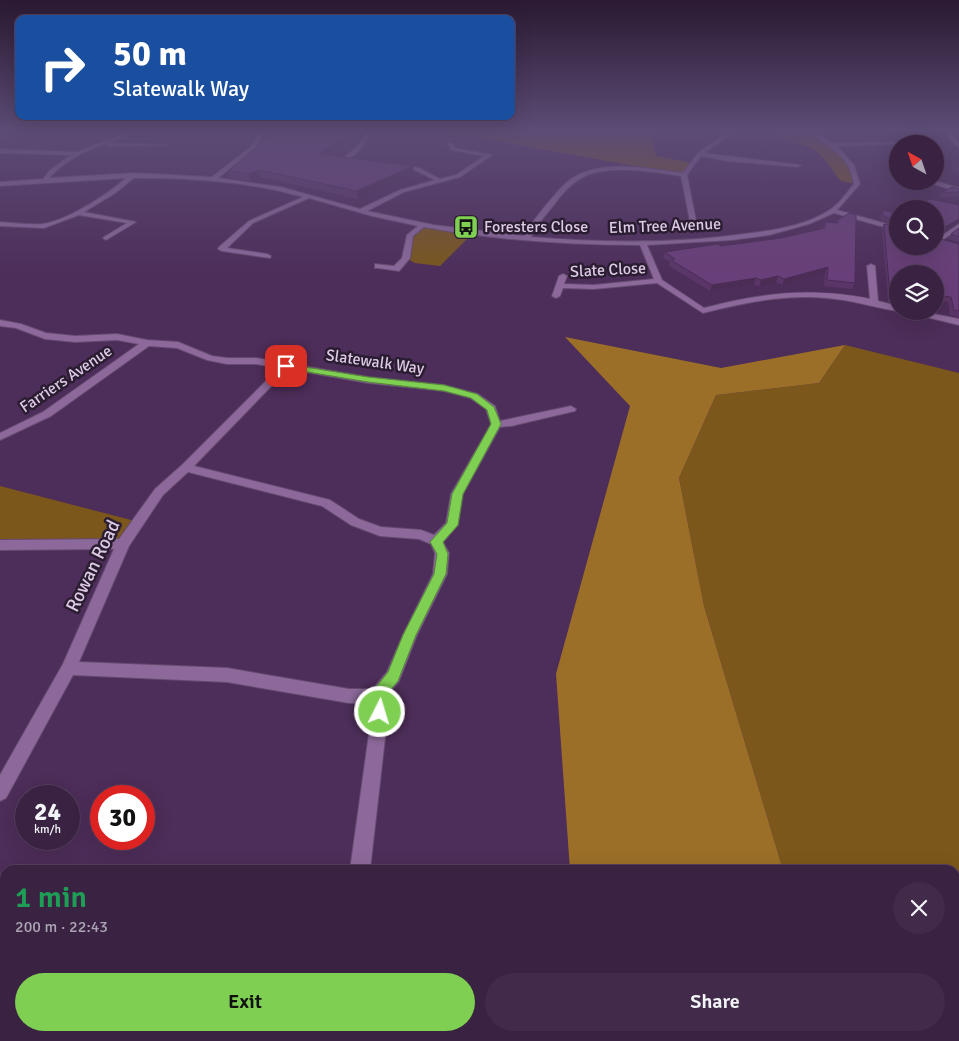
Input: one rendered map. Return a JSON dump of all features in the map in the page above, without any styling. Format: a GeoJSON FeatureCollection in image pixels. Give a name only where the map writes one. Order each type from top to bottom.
{"type":"FeatureCollection","features":[{"type":"Feature","properties":{"kind":"street","name":"Elm Tree Avenue"},"geometry":{"type":"LineString","coordinates":[[0,184],[52,180]]}},
{"type":"Feature","properties":{"kind":"street"},"geometry":{"type":"LineString","coordinates":[[0,224],[44,226],[78,213],[112,193],[128,180]]}},
{"type":"Feature","properties":{"kind":"street","name":"Elm Tree Avenue"},"geometry":{"type":"LineString","coordinates":[[224,180],[278,188],[361,211],[424,224],[526,237],[642,243],[706,240],[761,234],[802,224],[832,211],[843,202],[856,184],[855,180]]}},
{"type":"Feature","properties":{"kind":"street"},"geometry":{"type":"LineString","coordinates":[[361,211],[402,191],[445,180]]}},
{"type":"Feature","properties":{"kind":"street"},"geometry":{"type":"LineString","coordinates":[[526,237],[531,227],[555,199],[576,180]]}},
{"type":"Feature","properties":{"kind":"street"},"geometry":{"type":"LineString","coordinates":[[685,180],[693,221]]}},
{"type":"Feature","properties":{"kind":"street"},"geometry":{"type":"LineString","coordinates":[[944,186],[959,190]]}},
{"type":"Feature","properties":{"kind":"street"},"geometry":{"type":"LineString","coordinates":[[267,256],[222,249],[251,222],[308,196]]}},
{"type":"Feature","properties":{"kind":"street"},"geometry":{"type":"LineString","coordinates":[[832,211],[889,227]]}},
{"type":"Feature","properties":{"kind":"street"},"geometry":{"type":"LineString","coordinates":[[78,213],[133,222],[106,238]]}},
{"type":"Feature","properties":{"kind":"street"},"geometry":{"type":"LineString","coordinates":[[378,266],[396,269],[406,258],[410,235],[424,224]]}},
{"type":"Feature","properties":{"kind":"street"},"geometry":{"type":"LineString","coordinates":[[944,236],[959,226]]}},
{"type":"Feature","properties":{"kind":"street"},"geometry":{"type":"LineString","coordinates":[[944,242],[952,244]]}},
{"type":"Feature","properties":{"kind":"street"},"geometry":{"type":"LineString","coordinates":[[642,243],[659,280],[671,290],[712,316]]}},
{"type":"Feature","properties":{"kind":"street"},"geometry":{"type":"LineString","coordinates":[[871,266],[874,302]]}},
{"type":"Feature","properties":{"kind":"street","name":"Slate Close"},"geometry":{"type":"LineString","coordinates":[[556,296],[563,276]]}},
{"type":"Feature","properties":{"kind":"street","name":"Slate Close"},"geometry":{"type":"LineString","coordinates":[[559,286],[594,288],[659,280]]}},
{"type":"Feature","properties":{"kind":"street"},"geometry":{"type":"LineString","coordinates":[[703,311],[754,299],[788,294],[826,295],[874,302],[889,306]]}},
{"type":"Feature","properties":{"kind":"street"},"geometry":{"type":"LineString","coordinates":[[944,319],[959,322]]}},
{"type":"Feature","properties":{"kind":"street","name":"Slatewalk Way"},"geometry":{"type":"LineString","coordinates":[[0,323],[18,326],[45,336],[75,339],[117,337],[147,343],[178,345],[210,358],[227,361],[256,361],[368,380],[444,388],[474,396],[491,408],[496,424]]}},
{"type":"Feature","properties":{"kind":"street","name":"Farriers Avenue"},"geometry":{"type":"LineString","coordinates":[[0,438],[47,414],[147,343]]}},
{"type":"Feature","properties":{"kind":"street","name":"Rowan Road"},"geometry":{"type":"LineString","coordinates":[[0,792],[69,668],[123,544],[159,492],[186,468],[286,366]]}},
{"type":"Feature","properties":{"kind":"street"},"geometry":{"type":"LineString","coordinates":[[436,542],[452,525],[457,494],[496,424],[511,423],[571,409]]}},
{"type":"Feature","properties":{"kind":"street"},"geometry":{"type":"LineString","coordinates":[[186,468],[326,503],[354,522],[380,531],[421,535],[436,542],[442,554],[440,574],[410,635],[393,676],[377,696],[380,712],[361,865]]}},
{"type":"Feature","properties":{"kind":"street"},"geometry":{"type":"LineString","coordinates":[[0,545],[123,544]]}},
{"type":"Feature","properties":{"kind":"street"},"geometry":{"type":"LineString","coordinates":[[69,668],[227,675],[349,696],[377,696]]}},
{"type":"Feature","properties":{"kind":"shaded area"},"geometry":{"type":"Polygon","coordinates":[[[840,180],[856,180],[857,184],[840,180]]]}},
{"type":"Feature","properties":{"kind":"shaded area"},"geometry":{"type":"Polygon","coordinates":[[[424,224],[475,231],[440,266],[415,263],[406,258],[412,234],[424,224]]]}},
{"type":"Feature","properties":{"kind":"shaded area"},"geometry":{"type":"Polygon","coordinates":[[[565,337],[721,368],[845,345],[819,383],[716,395],[679,478],[704,606],[782,865],[570,865],[556,674],[630,406],[565,337]]]}},
{"type":"Feature","properties":{"kind":"shaded area"},"geometry":{"type":"Polygon","coordinates":[[[845,345],[959,373],[959,865],[782,865],[704,606],[679,478],[716,395],[819,383],[845,345]]]}},
{"type":"Feature","properties":{"kind":"shaded area"},"geometry":{"type":"Polygon","coordinates":[[[0,486],[139,522],[123,544],[0,545],[0,486]]]}},
{"type":"Feature","properties":{"kind":"building"},"geometry":{"type":"Polygon","coordinates":[[[303,180],[383,180],[357,191],[303,180]]]}},
{"type":"Feature","properties":{"kind":"building"},"geometry":{"type":"Polygon","coordinates":[[[952,187],[959,189],[959,192],[941,193],[952,187]]]}},
{"type":"Feature","properties":{"kind":"building"},"geometry":{"type":"Polygon","coordinates":[[[944,202],[959,205],[959,219],[944,227],[944,202]]]}},
{"type":"Feature","properties":{"kind":"building"},"geometry":{"type":"Polygon","coordinates":[[[883,210],[889,212],[889,218],[883,216],[883,210]]]}},
{"type":"Feature","properties":{"kind":"building"},"geometry":{"type":"Polygon","coordinates":[[[850,213],[856,215],[855,283],[827,280],[828,267],[784,279],[778,276],[761,280],[756,278],[712,285],[671,260],[675,259],[665,252],[717,244],[721,246],[781,238],[825,228],[825,222],[838,223],[837,220],[850,213]]]}},
{"type":"Feature","properties":{"kind":"building"},"geometry":{"type":"Polygon","coordinates":[[[884,224],[889,225],[889,255],[944,255],[944,240],[959,244],[959,311],[954,310],[951,297],[944,296],[944,265],[889,265],[889,284],[884,224]]]}},
{"type":"Feature","properties":{"kind":"building"},"geometry":{"type":"Polygon","coordinates":[[[959,228],[959,237],[951,234],[959,228]]]}},
{"type":"Feature","properties":{"kind":"place","name":"Foresters Close"},"geometry":{"type":"Point","coordinates":[466,227]}},
{"type":"Feature","properties":{"kind":"route"},"geometry":{"type":"LineString","coordinates":[[286,366],[368,380],[444,388],[474,396],[491,408],[496,424],[457,494],[452,525],[436,542],[442,554],[440,574],[410,635],[393,676],[377,696],[380,712]]}}]}
